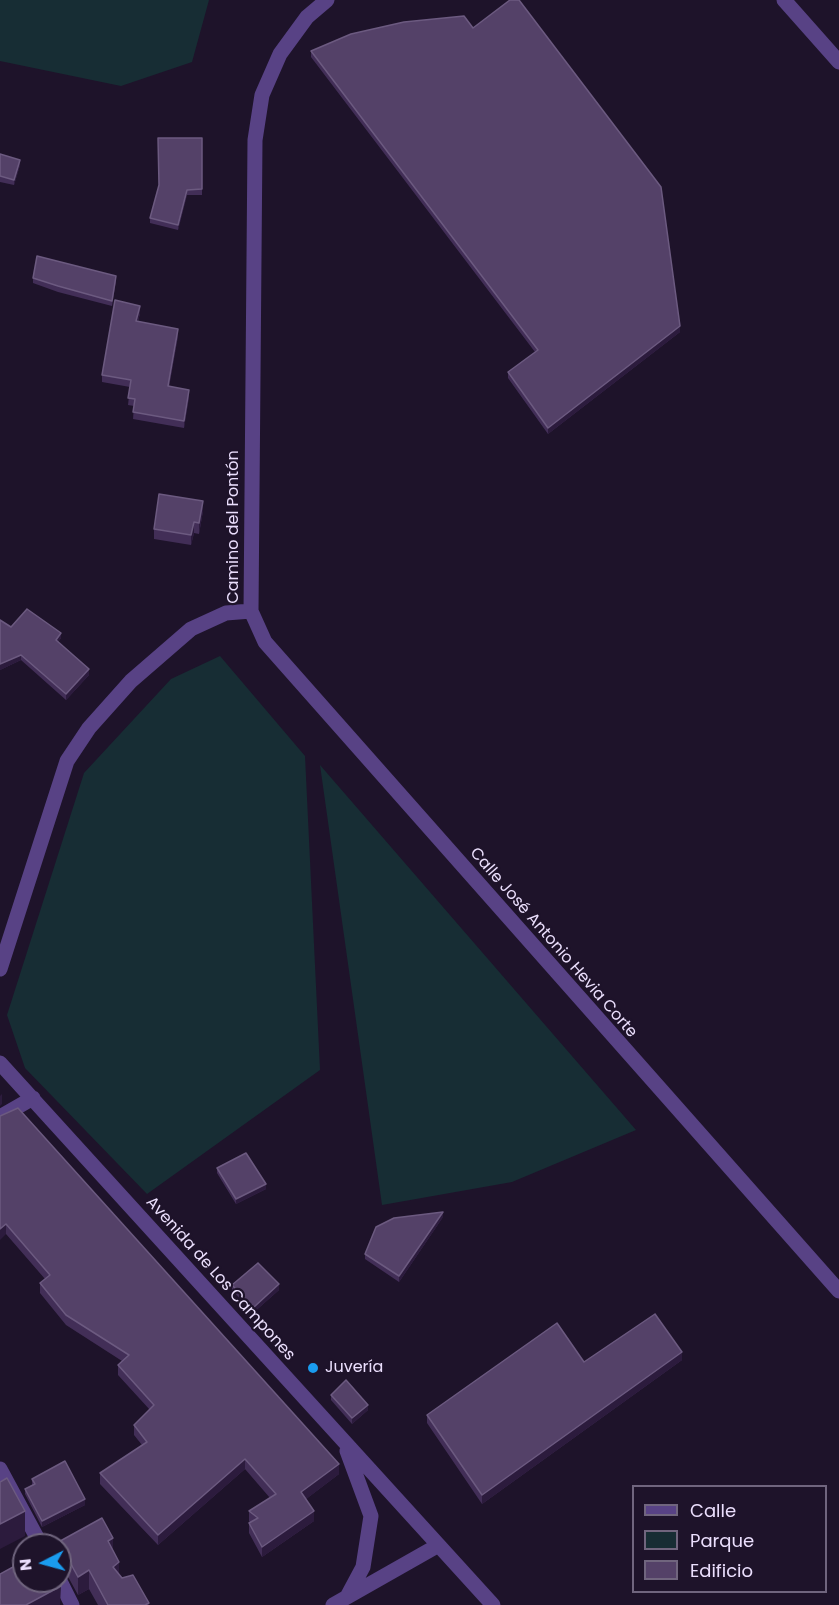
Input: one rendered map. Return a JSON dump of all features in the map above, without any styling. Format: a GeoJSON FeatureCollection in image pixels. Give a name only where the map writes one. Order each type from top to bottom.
{"type":"FeatureCollection","features":[{"type":"Feature","properties":{"kind":"street","name":"Camino del Pontón"},"geometry":{"type":"LineString","coordinates":[[0,969],[67,761],[89,728],[131,681],[192,629],[226,613],[251,611],[255,140],[262,95],[280,54],[307,17],[327,0]]}},
{"type":"Feature","properties":{"kind":"street"},"geometry":{"type":"LineString","coordinates":[[784,0],[839,62]]}},
{"type":"Feature","properties":{"kind":"street","name":"Calle José Antonio Hevia Corte"},"geometry":{"type":"LineString","coordinates":[[251,611],[265,642],[839,1291]]}},
{"type":"Feature","properties":{"kind":"street","name":"Avenida de Los Campones"},"geometry":{"type":"LineString","coordinates":[[0,1064],[493,1605]]}},
{"type":"Feature","properties":{"kind":"street"},"geometry":{"type":"LineString","coordinates":[[0,1117],[33,1098]]}},
{"type":"Feature","properties":{"kind":"street"},"geometry":{"type":"LineString","coordinates":[[344,1443],[371,1516],[363,1567],[348,1595]]}},
{"type":"Feature","properties":{"kind":"street"},"geometry":{"type":"LineString","coordinates":[[0,1469],[35,1533]]}},
{"type":"Feature","properties":{"kind":"street"},"geometry":{"type":"LineString","coordinates":[[333,1605],[437,1546]]}},
{"type":"Feature","properties":{"kind":"green space"},"geometry":{"type":"Polygon","coordinates":[[[0,0],[209,0],[192,62],[121,86],[0,61],[0,0]]]}},
{"type":"Feature","properties":{"kind":"green space"},"geometry":{"type":"Polygon","coordinates":[[[220,656],[305,756],[320,1070],[147,1194],[25,1068],[7,1015],[84,773],[171,679],[220,656]]]}},
{"type":"Feature","properties":{"kind":"green space"},"geometry":{"type":"Polygon","coordinates":[[[320,765],[636,1130],[512,1182],[382,1205],[320,765]]]}},
{"type":"Feature","properties":{"kind":"building"},"geometry":{"type":"Polygon","coordinates":[[[510,0],[519,0],[661,187],[680,326],[548,428],[508,372],[538,350],[311,51],[351,34],[404,22],[464,16],[473,28],[510,0]]]}},
{"type":"Feature","properties":{"kind":"building"},"geometry":{"type":"Polygon","coordinates":[[[158,138],[202,138],[202,189],[187,190],[178,225],[150,218],[159,185],[158,138]]]}},
{"type":"Feature","properties":{"kind":"building"},"geometry":{"type":"Polygon","coordinates":[[[0,154],[20,160],[14,180],[0,176],[0,154]]]}},
{"type":"Feature","properties":{"kind":"building"},"geometry":{"type":"Polygon","coordinates":[[[37,256],[116,276],[112,301],[33,278],[37,256]]]}},
{"type":"Feature","properties":{"kind":"building"},"geometry":{"type":"Polygon","coordinates":[[[115,300],[140,306],[136,321],[178,329],[168,386],[189,390],[184,421],[133,412],[135,399],[128,398],[131,380],[102,375],[115,300]]]}},
{"type":"Feature","properties":{"kind":"building"},"geometry":{"type":"Polygon","coordinates":[[[159,494],[203,501],[199,523],[194,522],[191,535],[154,529],[159,494]]]}},
{"type":"Feature","properties":{"kind":"building"},"geometry":{"type":"Polygon","coordinates":[[[27,609],[61,633],[56,640],[89,669],[66,694],[21,655],[0,664],[0,620],[11,627],[27,609]]]}},
{"type":"Feature","properties":{"kind":"building"},"geometry":{"type":"Polygon","coordinates":[[[18,1108],[339,1464],[301,1492],[314,1511],[262,1547],[249,1523],[258,1518],[249,1511],[276,1494],[245,1459],[158,1535],[100,1473],[147,1442],[134,1425],[154,1405],[118,1365],[129,1355],[66,1315],[40,1283],[50,1275],[6,1224],[0,1229],[0,1116],[18,1108]]]}},
{"type":"Feature","properties":{"kind":"building"},"geometry":{"type":"Polygon","coordinates":[[[246,1153],[266,1184],[236,1199],[217,1168],[246,1153]]]}},
{"type":"Feature","properties":{"kind":"building"},"geometry":{"type":"Polygon","coordinates":[[[443,1212],[399,1276],[365,1254],[376,1227],[394,1218],[443,1212]]]}},
{"type":"Feature","properties":{"kind":"building"},"geometry":{"type":"Polygon","coordinates":[[[258,1263],[279,1284],[253,1308],[232,1285],[258,1263]]]}},
{"type":"Feature","properties":{"kind":"building"},"geometry":{"type":"Polygon","coordinates":[[[655,1314],[682,1352],[482,1495],[427,1415],[557,1323],[584,1362],[655,1314]]]}},
{"type":"Feature","properties":{"kind":"building"},"geometry":{"type":"Polygon","coordinates":[[[346,1380],[368,1405],[352,1418],[331,1395],[346,1380]]]}},
{"type":"Feature","properties":{"kind":"building"},"geometry":{"type":"Polygon","coordinates":[[[65,1461],[85,1499],[42,1521],[25,1489],[35,1484],[32,1479],[65,1461]]]}},
{"type":"Feature","properties":{"kind":"building"},"geometry":{"type":"Polygon","coordinates":[[[7,1478],[25,1511],[0,1524],[0,1482],[7,1478]]]}},
{"type":"Feature","properties":{"kind":"building"},"geometry":{"type":"Polygon","coordinates":[[[102,1518],[113,1538],[108,1541],[119,1562],[113,1567],[122,1578],[133,1575],[149,1603],[145,1605],[108,1605],[89,1570],[78,1577],[72,1566],[72,1535],[102,1518]]]}},
{"type":"Feature","properties":{"kind":"building"},"geometry":{"type":"Polygon","coordinates":[[[12,1568],[12,1593],[48,1593],[26,1605],[0,1605],[0,1574],[12,1568]]]}},
{"type":"Feature","properties":{"kind":"place","name":"Juvería"},"geometry":{"type":"Point","coordinates":[313,1368]}}]}
